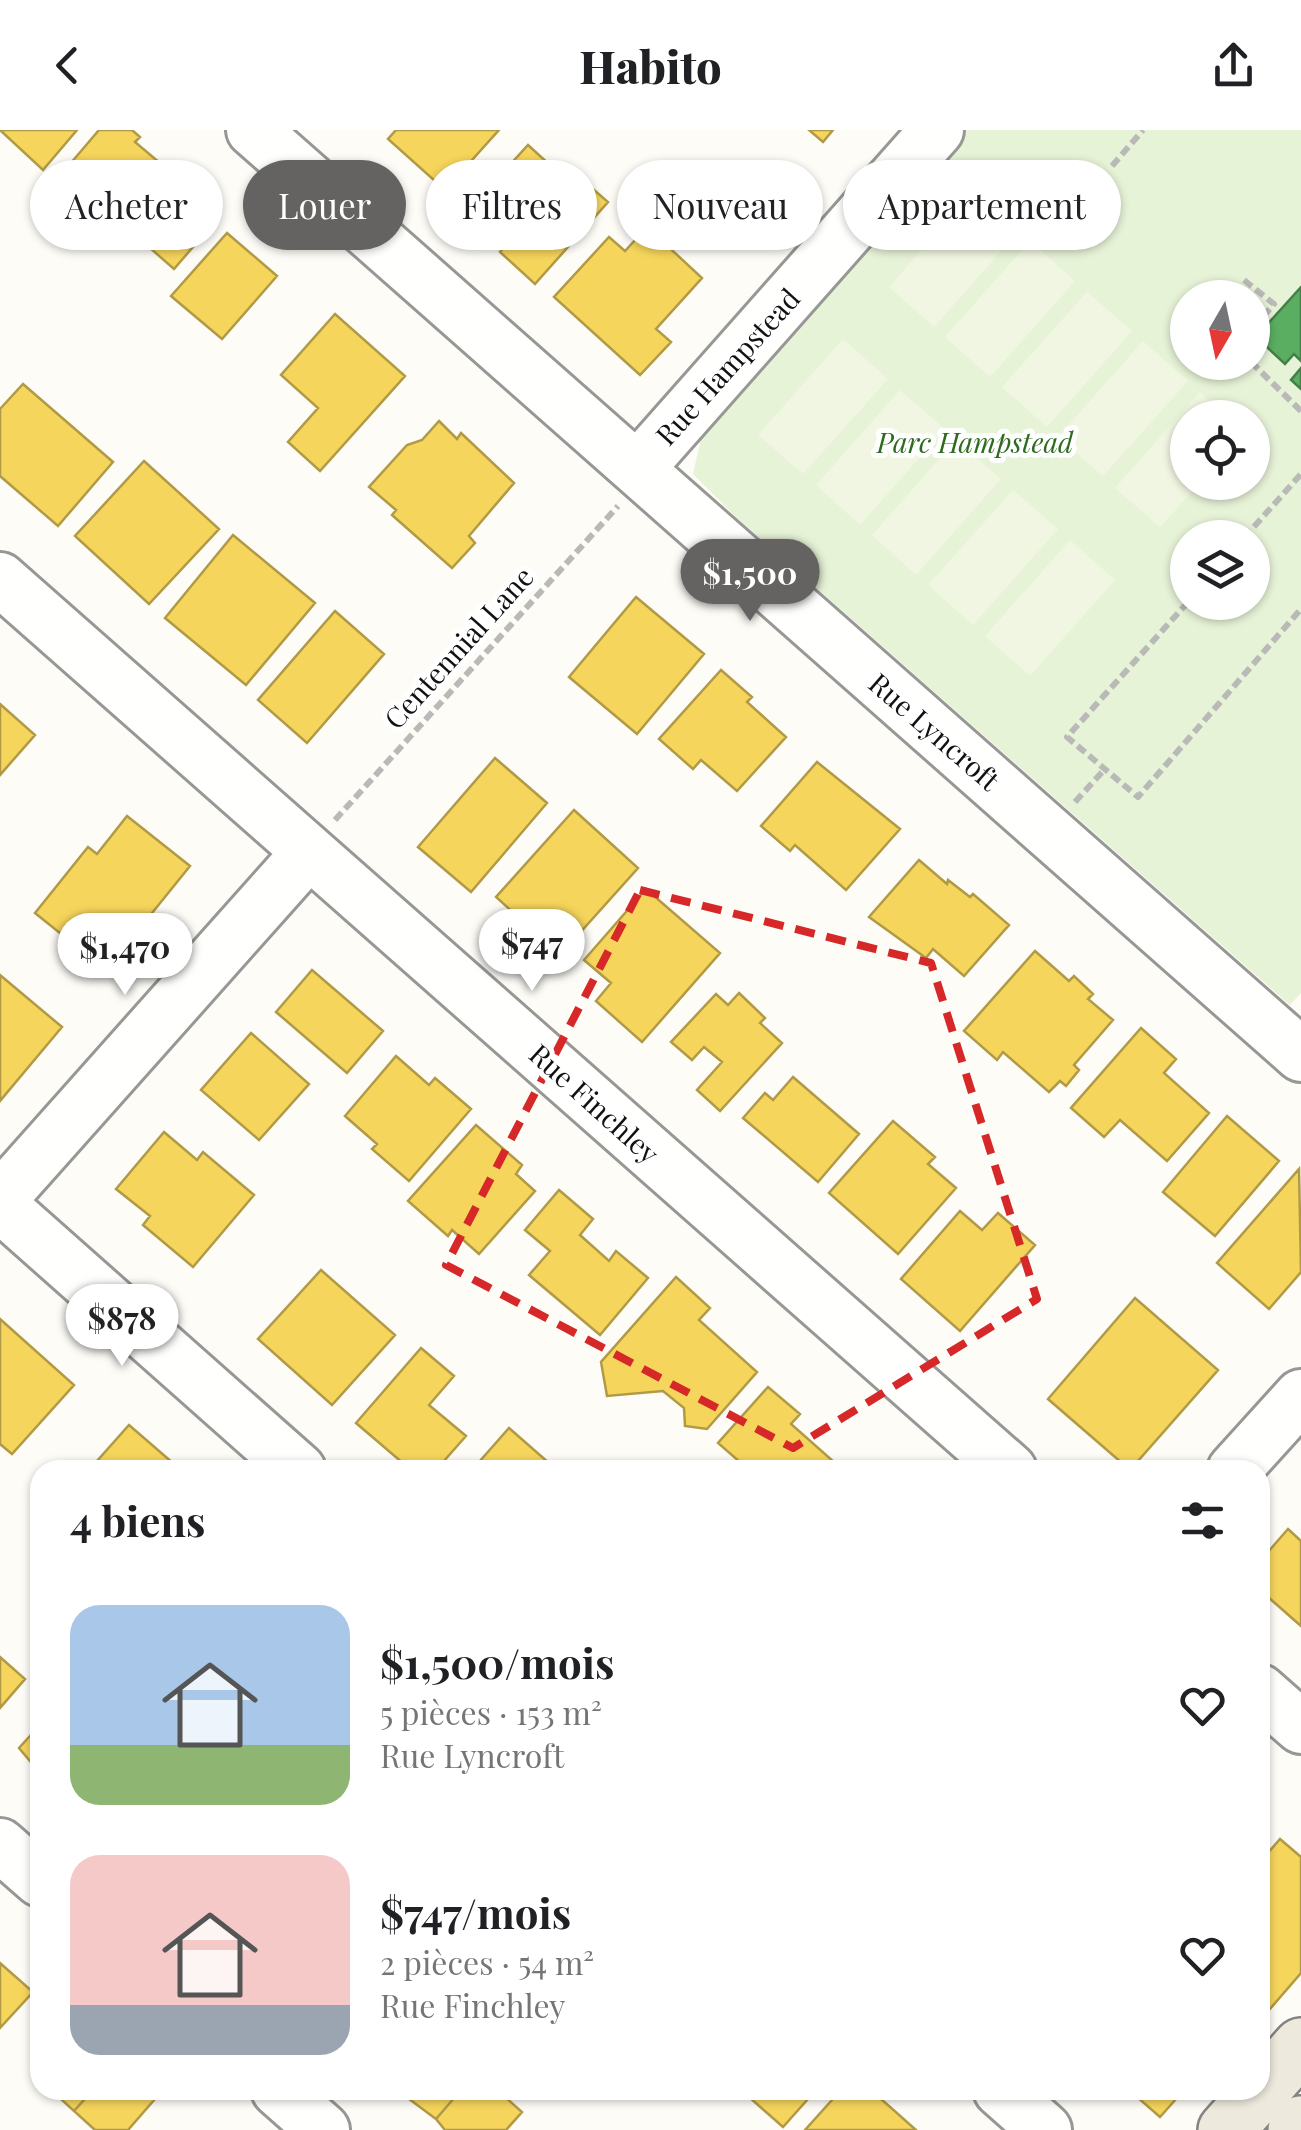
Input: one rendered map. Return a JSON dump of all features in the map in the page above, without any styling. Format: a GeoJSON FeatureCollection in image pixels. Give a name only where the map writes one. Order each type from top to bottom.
{"type":"FeatureCollection","features":[{"type":"Feature","properties":{"kind":"main road"},"geometry":{"type":"LineString","coordinates":[[1270,2081],[1301,2046]]}},
{"type":"Feature","properties":{"kind":"main road"},"geometry":{"type":"LineString","coordinates":[[1226,2130],[1253,2100]]}},
{"type":"Feature","properties":{"kind":"street","name":"Rue Lyncroft"},"geometry":{"type":"LineString","coordinates":[[253,130],[632,482],[1301,1055]]}},
{"type":"Feature","properties":{"kind":"street","name":"Rue Hampstead"},"geometry":{"type":"LineString","coordinates":[[632,482],[937,130]]}},
{"type":"Feature","properties":{"kind":"street","name":"Rue Finchley"},"geometry":{"type":"LineString","coordinates":[[0,579],[317,841],[999,1460]]}},
{"type":"Feature","properties":{"kind":"street"},"geometry":{"type":"LineString","coordinates":[[288,1460],[0,1202],[317,841]]}},
{"type":"Feature","properties":{"kind":"street"},"geometry":{"type":"LineString","coordinates":[[1243,1460],[1301,1396]]}},
{"type":"Feature","properties":{"kind":"street"},"geometry":{"type":"LineString","coordinates":[[1270,1700],[1301,1727]]}},
{"type":"Feature","properties":{"kind":"street"},"geometry":{"type":"LineString","coordinates":[[0,1845],[30,1871]]}},
{"type":"Feature","properties":{"kind":"street"},"geometry":{"type":"LineString","coordinates":[[289,2100],[323,2130]]}},
{"type":"Feature","properties":{"kind":"street"},"geometry":{"type":"LineString","coordinates":[[1011,2100],[1045,2130]]}},
{"type":"Feature","properties":{"kind":"path"},"geometry":{"type":"LineString","coordinates":[[1117,160],[1143,130]]}},
{"type":"Feature","properties":{"kind":"path"},"geometry":{"type":"LineString","coordinates":[[1269,380],[1301,412]]}},
{"type":"Feature","properties":{"kind":"path"},"geometry":{"type":"LineString","coordinates":[[1260,520],[1301,474]]}},
{"type":"Feature","properties":{"kind":"path","name":"Centennial Lane"},"geometry":{"type":"LineString","coordinates":[[317,841],[632,482]]}},
{"type":"Feature","properties":{"kind":"path"},"geometry":{"type":"LineString","coordinates":[[1172,620],[1068,737],[1138,797],[1301,609]]}},
{"type":"Feature","properties":{"kind":"path"},"geometry":{"type":"LineString","coordinates":[[1068,810],[1104,770]]}},
{"type":"Feature","properties":{"kind":"highlighted area"},"geometry":{"type":"Polygon","coordinates":[[[640,890],[931,963],[1037,1299],[793,1448],[446,1265],[640,890]]]}},
{"type":"Feature","properties":{"kind":"green space","name":"Parc Hampstead"},"geometry":{"type":"Polygon","coordinates":[[[967,130],[1301,130],[1301,993],[1290,1005],[737,518],[693,474],[700,443],[696,438],[861,250],[1121,250],[1121,160],[941,160],[967,130]]]}},
{"type":"Feature","properties":{"kind":"green space"},"geometry":{"type":"Polygon","coordinates":[[[922,250],[1002,250],[934,327],[889,287],[922,250]]]}},
{"type":"Feature","properties":{"kind":"green space"},"geometry":{"type":"Polygon","coordinates":[[[1022,250],[1040,250],[1075,281],[990,377],[945,337],[1022,250]]]}},
{"type":"Feature","properties":{"kind":"green space"},"geometry":{"type":"Polygon","coordinates":[[[1087,292],[1132,331],[1047,427],[1002,387],[1087,292]]]}},
{"type":"Feature","properties":{"kind":"green space"},"geometry":{"type":"Polygon","coordinates":[[[843,339],[888,379],[803,474],[758,435],[843,339]]]}},
{"type":"Feature","properties":{"kind":"green space"},"geometry":{"type":"Polygon","coordinates":[[[1143,341],[1170,365],[1170,380],[1188,381],[1103,476],[1058,437],[1143,341]]]}},
{"type":"Feature","properties":{"kind":"green space"},"geometry":{"type":"Polygon","coordinates":[[[900,390],[945,429],[860,525],[816,485],[900,390]]]}},
{"type":"Feature","properties":{"kind":"green space"},"geometry":{"type":"Polygon","coordinates":[[[1200,392],[1209,400],[1193,400],[1200,392]]]}},
{"type":"Feature","properties":{"kind":"green space"},"geometry":{"type":"Polygon","coordinates":[[[1170,426],[1170,500],[1185,500],[1160,527],[1115,488],[1170,426]]]}},
{"type":"Feature","properties":{"kind":"green space"},"geometry":{"type":"Polygon","coordinates":[[[956,440],[1001,479],[916,575],[872,535],[956,440]]]}},
{"type":"Feature","properties":{"kind":"green space"},"geometry":{"type":"Polygon","coordinates":[[[1013,490],[1058,529],[973,625],[928,585],[1013,490]]]}},
{"type":"Feature","properties":{"kind":"green space"},"geometry":{"type":"Polygon","coordinates":[[[1070,540],[1115,580],[1030,676],[985,636],[1070,540]]]}},
{"type":"Feature","properties":{"kind":"building: Logements"},"geometry":{"type":"Polygon","coordinates":[[[0,130],[77,130],[52,160],[32,160],[0,130]]]}},
{"type":"Feature","properties":{"kind":"building: Logements"},"geometry":{"type":"Polygon","coordinates":[[[99,130],[132,130],[140,137],[135,142],[156,160],[73,160],[99,130]]]}},
{"type":"Feature","properties":{"kind":"building: Logements"},"geometry":{"type":"Polygon","coordinates":[[[396,130],[499,130],[472,160],[426,160],[426,173],[388,139],[396,130]]]}},
{"type":"Feature","properties":{"kind":"building: Logements"},"geometry":{"type":"Polygon","coordinates":[[[809,130],[833,130],[823,142],[809,130]]]}},
{"type":"Feature","properties":{"kind":"building: Logements"},"geometry":{"type":"Polygon","coordinates":[[[528,145],[544,160],[514,160],[528,145]]]}},
{"type":"Feature","properties":{"kind":"building: Logements"},"geometry":{"type":"Polygon","coordinates":[[[597,192],[608,202],[597,214],[597,192]]]}},
{"type":"Feature","properties":{"kind":"building: Logements"},"geometry":{"type":"Polygon","coordinates":[[[227,233],[277,276],[222,339],[171,296],[212,250],[223,250],[227,233]]]}},
{"type":"Feature","properties":{"kind":"building: Logements"},"geometry":{"type":"Polygon","coordinates":[[[609,237],[617,244],[617,250],[672,250],[702,278],[656,329],[671,342],[640,375],[554,297],[609,237]]]}},
{"type":"Feature","properties":{"kind":"building: Logements"},"geometry":{"type":"Polygon","coordinates":[[[152,250],[190,250],[174,269],[152,250]]]}},
{"type":"Feature","properties":{"kind":"building: Logements"},"geometry":{"type":"Polygon","coordinates":[[[502,250],[565,250],[535,284],[502,250]]]}},
{"type":"Feature","properties":{"kind":"building: Logements"},"geometry":{"type":"Polygon","coordinates":[[[335,314],[405,376],[320,471],[288,442],[318,408],[281,375],[335,314]]]}},
{"type":"Feature","properties":{"kind":"building: Logements"},"geometry":{"type":"Polygon","coordinates":[[[23,384],[113,462],[58,526],[0,476],[0,409],[23,384]]]}},
{"type":"Feature","properties":{"kind":"building: Logements"},"geometry":{"type":"Polygon","coordinates":[[[439,421],[457,439],[461,433],[514,483],[469,536],[475,543],[452,568],[392,515],[396,510],[369,487],[407,445],[422,440],[439,421]]]}},
{"type":"Feature","properties":{"kind":"building: Logements"},"geometry":{"type":"Polygon","coordinates":[[[144,461],[219,529],[149,604],[75,536],[144,461]]]}},
{"type":"Feature","properties":{"kind":"building: Logements"},"geometry":{"type":"Polygon","coordinates":[[[233,535],[315,603],[246,685],[165,618],[233,535]]]}},
{"type":"Feature","properties":{"kind":"building: Logements"},"geometry":{"type":"Polygon","coordinates":[[[636,597],[704,654],[637,734],[569,677],[636,597]]]}},
{"type":"Feature","properties":{"kind":"building: Logements"},"geometry":{"type":"Polygon","coordinates":[[[335,611],[384,654],[307,743],[258,700],[335,611]]]}},
{"type":"Feature","properties":{"kind":"building: Logements"},"geometry":{"type":"Polygon","coordinates":[[[721,670],[752,697],[747,702],[786,737],[737,791],[701,760],[693,769],[659,739],[721,670]]]}},
{"type":"Feature","properties":{"kind":"building: Logements"},"geometry":{"type":"Polygon","coordinates":[[[0,704],[35,735],[0,775],[0,704]]]}},
{"type":"Feature","properties":{"kind":"building: Logements"},"geometry":{"type":"Polygon","coordinates":[[[495,758],[547,803],[471,892],[418,847],[495,758]]]}},
{"type":"Feature","properties":{"kind":"building: Logements"},"geometry":{"type":"Polygon","coordinates":[[[817,762],[900,829],[846,890],[795,845],[790,851],[761,826],[817,762]]]}},
{"type":"Feature","properties":{"kind":"building: Logements"},"geometry":{"type":"Polygon","coordinates":[[[574,810],[638,868],[560,955],[496,897],[574,810]]]}},
{"type":"Feature","properties":{"kind":"building: Logements"},"geometry":{"type":"Polygon","coordinates":[[[127,816],[190,866],[106,970],[35,913],[88,847],[97,854],[127,816]]]}},
{"type":"Feature","properties":{"kind":"building: Logements"},"geometry":{"type":"Polygon","coordinates":[[[919,860],[947,884],[948,880],[970,897],[973,894],[1009,925],[964,976],[933,949],[926,958],[869,917],[919,860]]]}},
{"type":"Feature","properties":{"kind":"building: Logements"},"geometry":{"type":"Polygon","coordinates":[[[646,889],[720,953],[642,1042],[596,1001],[611,983],[584,960],[646,889]]]}},
{"type":"Feature","properties":{"kind":"building: Logements"},"geometry":{"type":"Polygon","coordinates":[[[1035,951],[1069,981],[1074,976],[1093,994],[1088,999],[1113,1020],[1074,1065],[1079,1070],[1066,1086],[1060,1081],[1049,1092],[1003,1052],[997,1060],[964,1031],[1035,951]]]}},
{"type":"Feature","properties":{"kind":"building: Logements"},"geometry":{"type":"Polygon","coordinates":[[[312,970],[383,1031],[347,1073],[276,1012],[312,970]]]}},
{"type":"Feature","properties":{"kind":"building: Logements"},"geometry":{"type":"Polygon","coordinates":[[[0,975],[62,1027],[0,1101],[0,975]]]}},
{"type":"Feature","properties":{"kind":"building: Logements"},"geometry":{"type":"Polygon","coordinates":[[[739,993],[765,1018],[760,1023],[782,1043],[720,1111],[697,1090],[722,1062],[704,1047],[692,1060],[671,1042],[716,994],[728,1005],[739,993]]]}},
{"type":"Feature","properties":{"kind":"building: Logements"},"geometry":{"type":"Polygon","coordinates":[[[1141,1028],[1176,1059],[1164,1073],[1209,1113],[1167,1161],[1120,1120],[1104,1137],[1071,1108],[1141,1028]]]}},
{"type":"Feature","properties":{"kind":"building: Logements"},"geometry":{"type":"Polygon","coordinates":[[[251,1033],[309,1084],[259,1140],[201,1090],[251,1033]]]}},
{"type":"Feature","properties":{"kind":"building: Logements"},"geometry":{"type":"Polygon","coordinates":[[[396,1056],[429,1085],[435,1078],[471,1109],[409,1181],[372,1149],[377,1144],[345,1116],[396,1056]]]}},
{"type":"Feature","properties":{"kind":"building: Logements"},"geometry":{"type":"Polygon","coordinates":[[[793,1077],[859,1134],[818,1182],[743,1118],[765,1093],[773,1100],[793,1077]]]}},
{"type":"Feature","properties":{"kind":"building: Logements"},"geometry":{"type":"Polygon","coordinates":[[[1227,1116],[1279,1161],[1215,1236],[1163,1192],[1227,1116]]]}},
{"type":"Feature","properties":{"kind":"building: Logements"},"geometry":{"type":"Polygon","coordinates":[[[893,1121],[935,1157],[928,1164],[956,1188],[898,1254],[829,1193],[893,1121]]]}},
{"type":"Feature","properties":{"kind":"building: Logements"},"geometry":{"type":"Polygon","coordinates":[[[476,1125],[522,1165],[516,1174],[535,1191],[479,1254],[452,1230],[448,1236],[408,1201],[476,1125]]]}},
{"type":"Feature","properties":{"kind":"building: Logements"},"geometry":{"type":"Polygon","coordinates":[[[164,1132],[197,1160],[203,1152],[254,1195],[193,1267],[143,1225],[150,1216],[116,1189],[164,1132]]]}},
{"type":"Feature","properties":{"kind":"building: Logements"},"geometry":{"type":"Polygon","coordinates":[[[1299,1169],[1301,1272],[1269,1309],[1217,1263],[1299,1169]]]}},
{"type":"Feature","properties":{"kind":"building: Logements"},"geometry":{"type":"Polygon","coordinates":[[[559,1190],[593,1219],[580,1235],[609,1261],[616,1251],[648,1278],[600,1335],[529,1275],[550,1251],[525,1230],[559,1190]]]}},
{"type":"Feature","properties":{"kind":"building: Logements"},"geometry":{"type":"Polygon","coordinates":[[[960,1211],[982,1230],[998,1213],[1035,1245],[960,1331],[901,1279],[960,1211]]]}},
{"type":"Feature","properties":{"kind":"building: Logements"},"geometry":{"type":"Polygon","coordinates":[[[321,1270],[395,1335],[332,1405],[258,1339],[321,1270]]]}},
{"type":"Feature","properties":{"kind":"building: Logements"},"geometry":{"type":"Polygon","coordinates":[[[676,1277],[710,1308],[699,1320],[757,1372],[707,1429],[685,1426],[684,1408],[663,1391],[607,1396],[601,1362],[676,1277]]]}},
{"type":"Feature","properties":{"kind":"building: Logements"},"geometry":{"type":"Polygon","coordinates":[[[1135,1298],[1218,1370],[1139,1460],[1118,1460],[1048,1399],[1135,1298]]]}},
{"type":"Feature","properties":{"kind":"building: Logements"},"geometry":{"type":"Polygon","coordinates":[[[0,1319],[74,1385],[12,1454],[0,1444],[0,1319]]]}},
{"type":"Feature","properties":{"kind":"building: Logements"},"geometry":{"type":"Polygon","coordinates":[[[421,1348],[454,1376],[429,1405],[466,1436],[445,1460],[399,1460],[356,1423],[421,1348]]]}},
{"type":"Feature","properties":{"kind":"building: Logements"},"geometry":{"type":"Polygon","coordinates":[[[768,1387],[800,1414],[791,1424],[832,1460],[738,1460],[718,1443],[768,1387]]]}},
{"type":"Feature","properties":{"kind":"building: Logements"},"geometry":{"type":"Polygon","coordinates":[[[129,1425],[169,1460],[98,1460],[129,1425]]]}},
{"type":"Feature","properties":{"kind":"building: Logements"},"geometry":{"type":"Polygon","coordinates":[[[509,1428],[546,1460],[481,1460],[509,1428]]]}},
{"type":"Feature","properties":{"kind":"building: Logements"},"geometry":{"type":"Polygon","coordinates":[[[1288,1529],[1301,1541],[1301,1626],[1270,1599],[1270,1550],[1288,1529]]]}},
{"type":"Feature","properties":{"kind":"building: Logements"},"geometry":{"type":"Polygon","coordinates":[[[0,1657],[25,1679],[0,1708],[0,1657]]]}},
{"type":"Feature","properties":{"kind":"building: Logements"},"geometry":{"type":"Polygon","coordinates":[[[30,1736],[30,1761],[19,1748],[30,1736]]]}},
{"type":"Feature","properties":{"kind":"building: Logements"},"geometry":{"type":"Polygon","coordinates":[[[1280,1839],[1301,1857],[1301,1973],[1270,2009],[1270,1850],[1280,1839]]]}},
{"type":"Feature","properties":{"kind":"building: Logements"},"geometry":{"type":"Polygon","coordinates":[[[0,1963],[30,1989],[30,1995],[0,2028],[0,1963]]]}},
{"type":"Feature","properties":{"kind":"building: Logements"},"geometry":{"type":"Polygon","coordinates":[[[62,2100],[84,2100],[74,2111],[62,2100]]]}},
{"type":"Feature","properties":{"kind":"building: Logements"},"geometry":{"type":"Polygon","coordinates":[[[84,2100],[154,2100],[128,2130],[95,2130],[74,2111],[84,2100]]]}},
{"type":"Feature","properties":{"kind":"building: Logements"},"geometry":{"type":"Polygon","coordinates":[[[410,2100],[452,2100],[436,2119],[410,2100]]]}},
{"type":"Feature","properties":{"kind":"building: Logements"},"geometry":{"type":"Polygon","coordinates":[[[452,2100],[508,2100],[522,2112],[506,2130],[445,2130],[436,2119],[452,2100]]]}},
{"type":"Feature","properties":{"kind":"building: Logements"},"geometry":{"type":"Polygon","coordinates":[[[752,2100],[807,2100],[783,2127],[752,2100]]]}},
{"type":"Feature","properties":{"kind":"building: Logements"},"geometry":{"type":"Polygon","coordinates":[[[832,2100],[882,2100],[916,2130],[805,2130],[832,2100]]]}},
{"type":"Feature","properties":{"kind":"building: Logements"},"geometry":{"type":"Polygon","coordinates":[[[1140,2100],[1175,2100],[1160,2117],[1140,2100]]]}},
{"type":"Feature","properties":{"kind":"building: Public"},"geometry":{"type":"Polygon","coordinates":[[[1301,287],[1301,361],[1294,354],[1285,364],[1270,350],[1270,321],[1301,287]]]}},
{"type":"Feature","properties":{"kind":"building: Public"},"geometry":{"type":"Polygon","coordinates":[[[1301,368],[1301,389],[1291,380],[1301,368]]]}}]}
